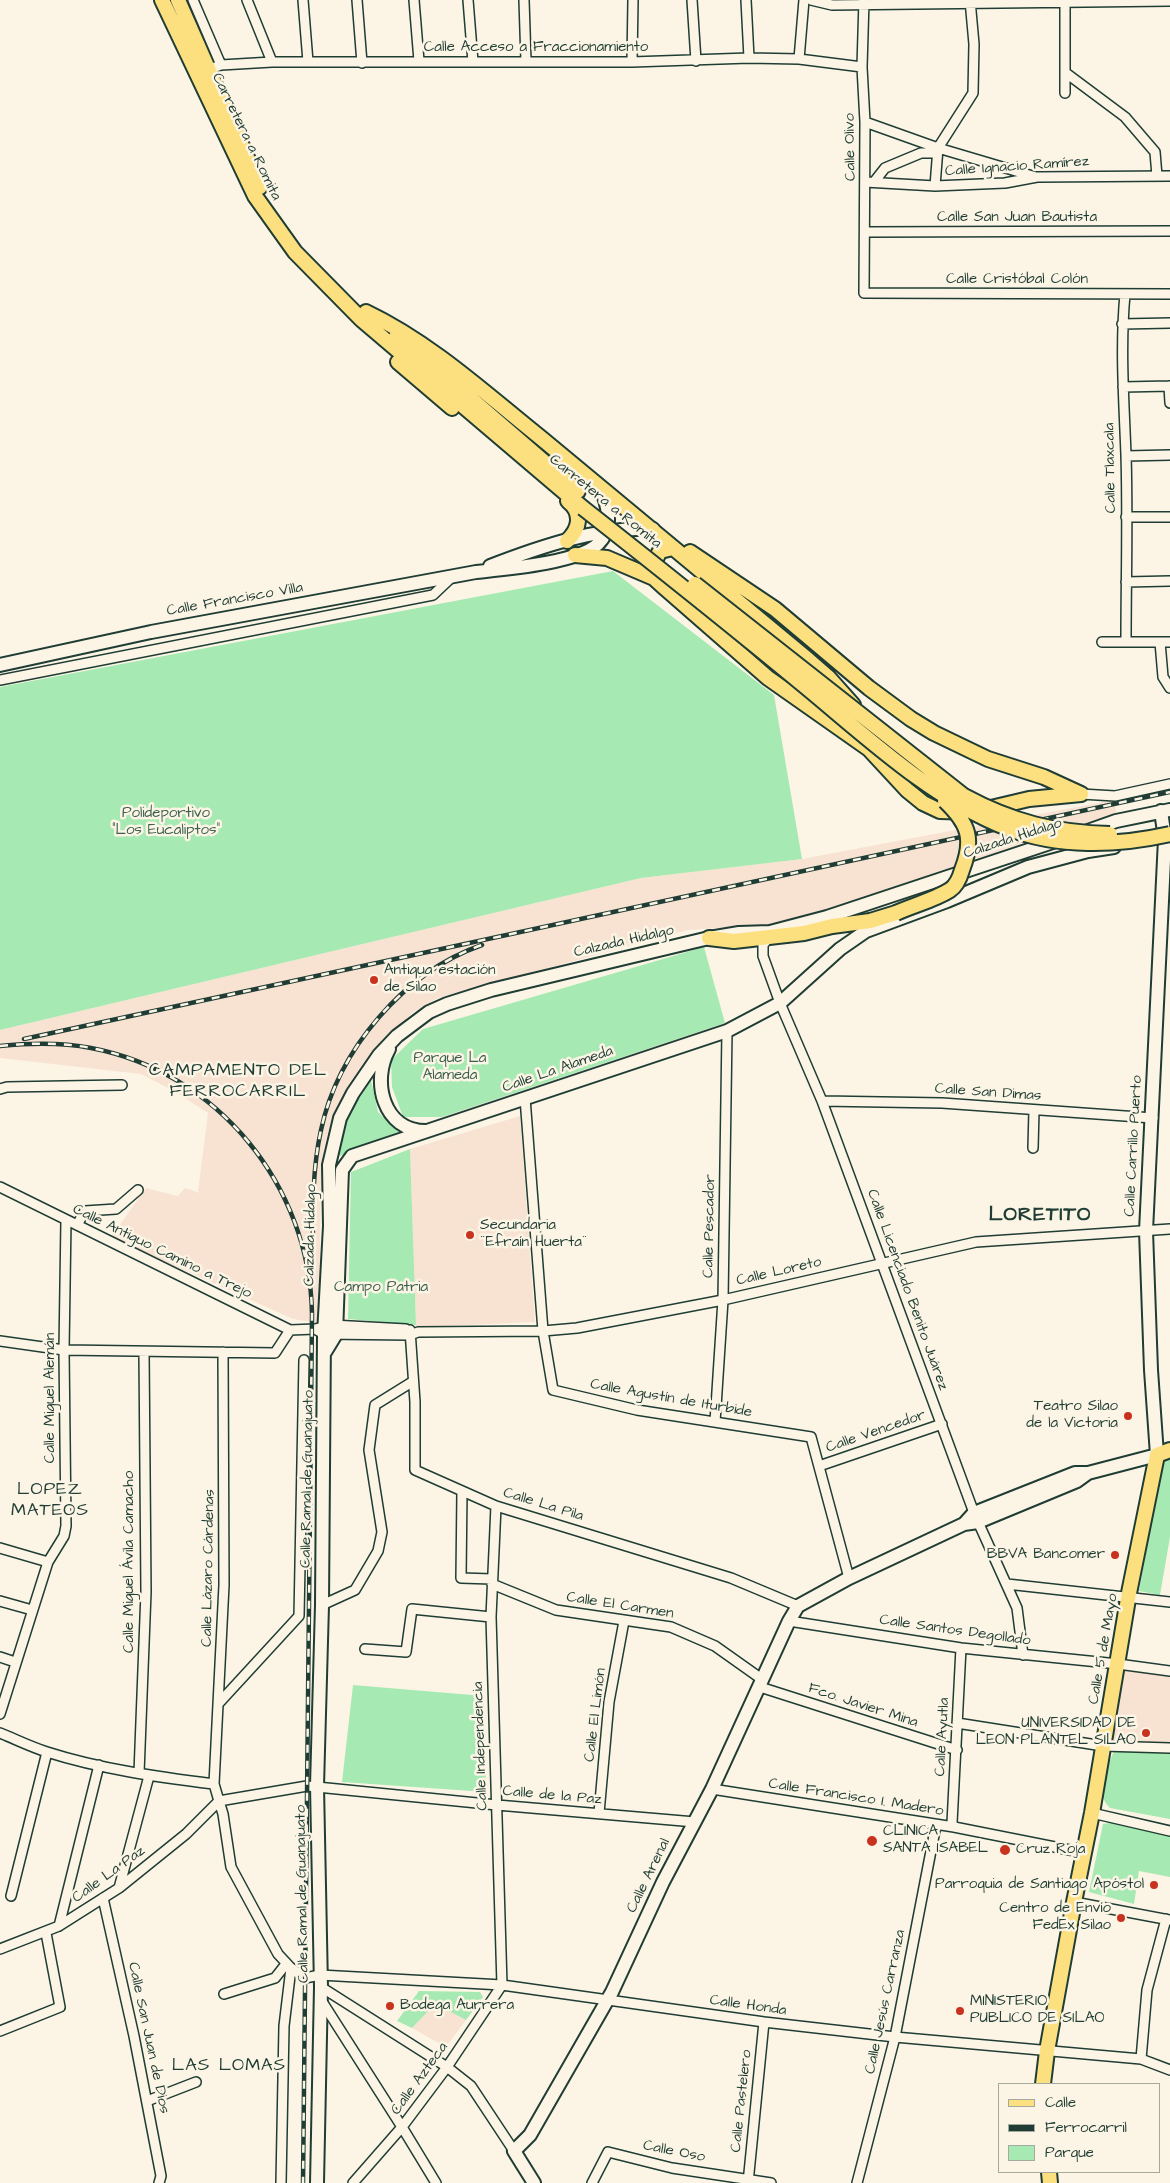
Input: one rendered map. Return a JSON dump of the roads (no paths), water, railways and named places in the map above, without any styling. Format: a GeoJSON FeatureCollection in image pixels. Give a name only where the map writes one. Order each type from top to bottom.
{"type":"FeatureCollection","features":[{"type":"Feature","properties":{"kind":"main road","name":"Carretera a Romita"},"geometry":{"type":"LineString","coordinates":[[162,0],[255,196],[265,213],[300,259],[364,316],[433,366],[586,504],[689,591],[930,787],[981,816],[1007,828],[1033,836],[1080,843],[1111,843],[1168,837]]}},
{"type":"Feature","properties":{"kind":"main road","name":"Carretera a Romita"},"geometry":{"type":"LineString","coordinates":[[178,0],[215,67],[263,193],[273,210],[312,260],[364,316]]}},
{"type":"Feature","properties":{"kind":"main road"},"geometry":{"type":"LineString","coordinates":[[195,70],[215,67]]}},
{"type":"Feature","properties":{"kind":"main road"},"geometry":{"type":"LineString","coordinates":[[204,89],[215,67]]}},
{"type":"Feature","properties":{"kind":"main road"},"geometry":{"type":"LineString","coordinates":[[364,316],[392,325],[440,358],[653,529],[828,677],[858,712]]}},
{"type":"Feature","properties":{"kind":"main road"},"geometry":{"type":"LineString","coordinates":[[364,316],[381,347],[422,384],[575,506],[579,521],[574,535],[567,541]]}},
{"type":"Feature","properties":{"kind":"main road","name":"Carretera a Romita"},"geometry":{"type":"LineString","coordinates":[[586,504],[858,712],[964,796],[1014,820],[1044,828],[1109,834],[1146,830],[1170,824]]}},
{"type":"Feature","properties":{"kind":"main road"},"geometry":{"type":"LineString","coordinates":[[653,529],[722,572],[775,609],[869,688],[934,733],[988,759],[1044,777],[1081,794]]}},
{"type":"Feature","properties":{"kind":"main road"},"geometry":{"type":"LineString","coordinates":[[654,578],[652,566],[655,557],[660,551],[674,548]]}},
{"type":"Feature","properties":{"kind":"main road"},"geometry":{"type":"LineString","coordinates":[[575,555],[607,558],[654,578],[768,678],[869,749],[907,790],[923,803],[940,811],[974,812],[1029,799],[1081,794]]}},
{"type":"Feature","properties":{"kind":"main road"},"geometry":{"type":"LineString","coordinates":[[665,588],[682,597],[819,708],[879,747]]}},
{"type":"Feature","properties":{"kind":"main road"},"geometry":{"type":"LineString","coordinates":[[709,938],[734,941],[804,933],[832,926],[900,915],[952,889],[959,878],[968,854],[970,840],[961,818],[930,787]]}},
{"type":"Feature","properties":{"kind":"main road"},"geometry":{"type":"LineString","coordinates":[[1156,1455],[1170,1450]]}},
{"type":"Feature","properties":{"kind":"main road","name":"Calle 5 de Mayo"},"geometry":{"type":"LineString","coordinates":[[1043,2083],[1047,2051],[1156,1455]]}},
{"type":"Feature","properties":{"kind":"street"},"geometry":{"type":"LineString","coordinates":[[193,0],[215,67]]}},
{"type":"Feature","properties":{"kind":"street"},"geometry":{"type":"LineString","coordinates":[[248,0],[272,62]]}},
{"type":"Feature","properties":{"kind":"street"},"geometry":{"type":"LineString","coordinates":[[303,0],[308,62]]}},
{"type":"Feature","properties":{"kind":"street"},"geometry":{"type":"LineString","coordinates":[[356,0],[362,63]]}},
{"type":"Feature","properties":{"kind":"street"},"geometry":{"type":"LineString","coordinates":[[414,0],[419,61]]}},
{"type":"Feature","properties":{"kind":"street"},"geometry":{"type":"LineString","coordinates":[[468,0],[473,62]]}},
{"type":"Feature","properties":{"kind":"street"},"geometry":{"type":"LineString","coordinates":[[524,0],[526,61]]}},
{"type":"Feature","properties":{"kind":"street"},"geometry":{"type":"LineString","coordinates":[[632,62],[633,0]]}},
{"type":"Feature","properties":{"kind":"street"},"geometry":{"type":"LineString","coordinates":[[692,0],[696,61]]}},
{"type":"Feature","properties":{"kind":"street"},"geometry":{"type":"LineString","coordinates":[[746,0],[749,58]]}},
{"type":"Feature","properties":{"kind":"street"},"geometry":{"type":"LineString","coordinates":[[799,59],[804,0]]}},
{"type":"Feature","properties":{"kind":"street"},"geometry":{"type":"LineString","coordinates":[[811,0],[832,6],[864,3],[1170,2]]}},
{"type":"Feature","properties":{"kind":"street"},"geometry":{"type":"LineString","coordinates":[[1065,1],[1065,93]]}},
{"type":"Feature","properties":{"kind":"street"},"geometry":{"type":"LineString","coordinates":[[935,186],[937,150],[972,93],[974,44],[970,2]]}},
{"type":"Feature","properties":{"kind":"street","name":"Calle Olivo"},"geometry":{"type":"LineString","coordinates":[[864,3],[862,67],[869,182],[865,232],[864,293]]}},
{"type":"Feature","properties":{"kind":"street","name":"Calle Acceso a Fraccionamiento"},"geometry":{"type":"LineString","coordinates":[[215,67],[272,62],[632,62],[749,58],[799,59],[862,67]]}},
{"type":"Feature","properties":{"kind":"street"},"geometry":{"type":"LineString","coordinates":[[1066,73],[1125,117],[1154,152],[1157,176]]}},
{"type":"Feature","properties":{"kind":"street"},"geometry":{"type":"LineString","coordinates":[[865,122],[937,150],[1037,177]]}},
{"type":"Feature","properties":{"kind":"street"},"geometry":{"type":"LineString","coordinates":[[869,182],[886,168],[920,153],[937,150]]}},
{"type":"Feature","properties":{"kind":"street","name":"Calle Ignacio Ramírez"},"geometry":{"type":"LineString","coordinates":[[869,182],[935,186],[1005,183],[1037,177],[1170,176]]}},
{"type":"Feature","properties":{"kind":"street","name":"Calle San Juan Bautista"},"geometry":{"type":"LineString","coordinates":[[865,232],[1170,231]]}},
{"type":"Feature","properties":{"kind":"street","name":"Calle Cristóbal Colón"},"geometry":{"type":"LineString","coordinates":[[864,293],[1170,294]]}},
{"type":"Feature","properties":{"kind":"street","name":"Calle Tlaxcala"},"geometry":{"type":"LineString","coordinates":[[1125,294],[1122,324],[1122,387],[1126,456],[1126,642]]}},
{"type":"Feature","properties":{"kind":"street"},"geometry":{"type":"LineString","coordinates":[[1122,324],[1170,323]]}},
{"type":"Feature","properties":{"kind":"street"},"geometry":{"type":"LineString","coordinates":[[1122,387],[1170,386],[1170,403]]}},
{"type":"Feature","properties":{"kind":"street"},"geometry":{"type":"LineString","coordinates":[[1126,456],[1170,455]]}},
{"type":"Feature","properties":{"kind":"street"},"geometry":{"type":"LineString","coordinates":[[600,487],[608,512],[605,532]]}},
{"type":"Feature","properties":{"kind":"street"},"geometry":{"type":"LineString","coordinates":[[1126,518],[1170,517]]}},
{"type":"Feature","properties":{"kind":"street","name":"Calle Francisco Villa"},"geometry":{"type":"LineString","coordinates":[[476,572],[522,554],[567,541],[633,528],[653,529]]}},
{"type":"Feature","properties":{"kind":"street","name":"Calle Francisco Villa"},"geometry":{"type":"LineString","coordinates":[[0,665],[152,632],[453,576],[528,567],[575,555],[597,545],[605,532]]}},
{"type":"Feature","properties":{"kind":"street"},"geometry":{"type":"LineString","coordinates":[[0,680],[433,595],[453,576]]}},
{"type":"Feature","properties":{"kind":"street"},"geometry":{"type":"LineString","coordinates":[[1126,582],[1170,581]]}},
{"type":"Feature","properties":{"kind":"street"},"geometry":{"type":"LineString","coordinates":[[1102,642],[1170,642]]}},
{"type":"Feature","properties":{"kind":"street"},"geometry":{"type":"LineString","coordinates":[[1160,642],[1163,677],[1170,688]]}},
{"type":"Feature","properties":{"kind":"street"},"geometry":{"type":"LineString","coordinates":[[0,658],[30,658]]}},
{"type":"Feature","properties":{"kind":"street"},"geometry":{"type":"LineString","coordinates":[[1081,794],[1115,796],[1170,784]]}},
{"type":"Feature","properties":{"kind":"street","name":"Calle Carrillo Puerto"},"geometry":{"type":"LineString","coordinates":[[1156,1455],[1146,1231],[1168,837],[1166,811]]}},
{"type":"Feature","properties":{"kind":"street","name":"Calzada Hidalgo"},"geometry":{"type":"LineString","coordinates":[[327,1330],[330,1226],[329,1165],[340,1118],[368,1070],[397,1036],[429,1012],[468,997],[709,938],[739,933],[770,932],[827,917],[1116,822],[1166,811]]}},
{"type":"Feature","properties":{"kind":"street"},"geometry":{"type":"LineString","coordinates":[[1116,822],[1116,847]]}},
{"type":"Feature","properties":{"kind":"street","name":"Calle La Alameda"},"geometry":{"type":"LineString","coordinates":[[342,1170],[352,1156],[727,1030],[780,1003],[840,948],[866,931],[900,915],[1028,867],[1088,851],[1168,837]]}},
{"type":"Feature","properties":{"kind":"street"},"geometry":{"type":"LineString","coordinates":[[1023,852],[1028,867]]}},
{"type":"Feature","properties":{"kind":"street"},"geometry":{"type":"LineString","coordinates":[[896,894],[904,902],[906,910],[900,915]]}},
{"type":"Feature","properties":{"kind":"street","name":"Calle Licenciado Benito Juárez"},"geometry":{"type":"LineString","coordinates":[[769,937],[763,945],[763,956],[780,1003],[822,1101],[976,1518],[1017,1608],[1022,1655]]}},
{"type":"Feature","properties":{"kind":"street","name":"Calle Pescador"},"geometry":{"type":"LineString","coordinates":[[716,1422],[722,1300],[727,1030]]}},
{"type":"Feature","properties":{"kind":"street"},"geometry":{"type":"LineString","coordinates":[[397,1036],[385,1056],[381,1071],[381,1086],[384,1100],[391,1117],[402,1126],[418,1131],[430,1131]]}},
{"type":"Feature","properties":{"kind":"street"},"geometry":{"type":"LineString","coordinates":[[0,1089],[7,1087],[122,1085]]}},
{"type":"Feature","properties":{"kind":"street","name":"Calle Agustín de Iturbide"},"geometry":{"type":"LineString","coordinates":[[526,1098],[544,1331],[553,1390],[637,1410],[811,1436],[849,1578]]}},
{"type":"Feature","properties":{"kind":"street","name":"Calle San Dimas"},"geometry":{"type":"LineString","coordinates":[[822,1101],[942,1103],[1153,1118]]}},
{"type":"Feature","properties":{"kind":"street"},"geometry":{"type":"LineString","coordinates":[[1033,1148],[1034,1110]]}},
{"type":"Feature","properties":{"kind":"street"},"geometry":{"type":"LineString","coordinates":[[327,1330],[342,1170],[329,1165]]}},
{"type":"Feature","properties":{"kind":"street","name":"Calle Antiguo Camino a Trejo"},"geometry":{"type":"LineString","coordinates":[[0,1187],[290,1330],[327,1330]]}},
{"type":"Feature","properties":{"kind":"street"},"geometry":{"type":"LineString","coordinates":[[77,1225],[85,1212],[116,1209],[138,1190]]}},
{"type":"Feature","properties":{"kind":"street","name":"Calle Miguel Alemán"},"geometry":{"type":"LineString","coordinates":[[0,1711],[48,1562],[64,1536],[66,1526],[64,1350],[66,1220]]}},
{"type":"Feature","properties":{"kind":"street","name":"Calle Loreto"},"geometry":{"type":"LineString","coordinates":[[327,1330],[413,1332],[544,1331],[577,1328],[722,1300],[976,1242],[1170,1228]]}},
{"type":"Feature","properties":{"kind":"street"},"geometry":{"type":"LineString","coordinates":[[0,1341],[64,1350],[275,1353],[290,1330]]}},
{"type":"Feature","properties":{"kind":"street","name":"Calle Ramal de Guanajuato"},"geometry":{"type":"LineString","coordinates":[[318,2183],[321,1987],[318,1786],[325,1352],[327,1330]]}},
{"type":"Feature","properties":{"kind":"street","name":"Calle La Pila"},"geometry":{"type":"LineString","coordinates":[[413,1332],[412,1382],[415,1402],[415,1470],[496,1506],[731,1578],[798,1606]]}},
{"type":"Feature","properties":{"kind":"street","name":"Calle Miguel Ávila Camacho"},"geometry":{"type":"LineString","coordinates":[[138,1773],[146,1592],[144,1352]]}},
{"type":"Feature","properties":{"kind":"street","name":"Calle Lázaro Cárdenas"},"geometry":{"type":"LineString","coordinates":[[223,1352],[224,1585],[214,1784],[223,1814],[231,1867],[278,1954],[288,1966]]}},
{"type":"Feature","properties":{"kind":"street"},"geometry":{"type":"LineString","coordinates":[[219,1704],[299,1616],[304,1360]]}},
{"type":"Feature","properties":{"kind":"street"},"geometry":{"type":"LineString","coordinates":[[322,1605],[356,1590],[378,1551],[382,1532],[369,1450],[375,1405],[412,1382]]}},
{"type":"Feature","properties":{"kind":"street","name":"Calle Vencedor"},"geometry":{"type":"LineString","coordinates":[[820,1466],[942,1424]]}},
{"type":"Feature","properties":{"kind":"street"},"geometry":{"type":"LineString","coordinates":[[798,1606],[849,1578],[976,1518],[1077,1481],[1088,1473],[1156,1455]]}},
{"type":"Feature","properties":{"kind":"street"},"geometry":{"type":"LineString","coordinates":[[462,1491],[462,1578],[492,1582]]}},
{"type":"Feature","properties":{"kind":"street","name":"Calle Independencia"},"geometry":{"type":"LineString","coordinates":[[496,1506],[491,1617],[502,1985]]}},
{"type":"Feature","properties":{"kind":"street"},"geometry":{"type":"LineString","coordinates":[[0,1548],[48,1562]]}},
{"type":"Feature","properties":{"kind":"street","name":"Calle El Carmen"},"geometry":{"type":"LineString","coordinates":[[492,1582],[556,1610],[671,1627],[715,1646],[762,1684]]}},
{"type":"Feature","properties":{"kind":"street"},"geometry":{"type":"LineString","coordinates":[[1007,1584],[1170,1602]]}},
{"type":"Feature","properties":{"kind":"street"},"geometry":{"type":"LineString","coordinates":[[0,1601],[32,1610]]}},
{"type":"Feature","properties":{"kind":"street","name":"Calle Arenal"},"geometry":{"type":"LineString","coordinates":[[514,2151],[530,2135],[607,1999],[712,1789],[762,1684],[789,1621],[798,1606]]}},
{"type":"Feature","properties":{"kind":"street"},"geometry":{"type":"LineString","coordinates":[[366,1649],[406,1652],[412,1609],[491,1617]]}},
{"type":"Feature","properties":{"kind":"street","name":"Calle El Limón"},"geometry":{"type":"LineString","coordinates":[[599,1814],[609,1702],[624,1621]]}},
{"type":"Feature","properties":{"kind":"street","name":"Calle Santos Degollado"},"geometry":{"type":"LineString","coordinates":[[789,1621],[961,1648],[1170,1671]]}},
{"type":"Feature","properties":{"kind":"street","name":"Calle Ayutla"},"geometry":{"type":"LineString","coordinates":[[954,1827],[952,1823],[961,1648]]}},
{"type":"Feature","properties":{"kind":"street"},"geometry":{"type":"LineString","coordinates":[[0,1657],[15,1662]]}},
{"type":"Feature","properties":{"kind":"street","name":"Fco. Javier Mina"},"geometry":{"type":"LineString","coordinates":[[762,1684],[957,1750]]}},
{"type":"Feature","properties":{"kind":"street"},"geometry":{"type":"LineString","coordinates":[[957,1723],[1104,1746],[1170,1748]]}},
{"type":"Feature","properties":{"kind":"street"},"geometry":{"type":"LineString","coordinates":[[0,1733],[46,1752],[99,1765],[149,1776],[214,1784]]}},
{"type":"Feature","properties":{"kind":"street"},"geometry":{"type":"LineString","coordinates":[[11,1896],[46,1752]]}},
{"type":"Feature","properties":{"kind":"street"},"geometry":{"type":"LineString","coordinates":[[59,1926],[99,1765]]}},
{"type":"Feature","properties":{"kind":"street"},"geometry":{"type":"LineString","coordinates":[[119,1888],[149,1776]]}},
{"type":"Feature","properties":{"kind":"street","name":"Calle de la Paz"},"geometry":{"type":"LineString","coordinates":[[219,1801],[307,1786],[318,1786],[497,1805],[694,1822]]}},
{"type":"Feature","properties":{"kind":"street","name":"Calle Francisco I. Madero"},"geometry":{"type":"LineString","coordinates":[[712,1789],[954,1827],[1084,1853]]}},
{"type":"Feature","properties":{"kind":"street","name":"Calle La Paz"},"geometry":{"type":"LineString","coordinates":[[0,1949],[46,1933],[119,1888],[186,1834],[219,1801]]}},
{"type":"Feature","properties":{"kind":"street"},"geometry":{"type":"LineString","coordinates":[[1092,1813],[1170,1831]]}},
{"type":"Feature","properties":{"kind":"street","name":"Calle Jesús Carranza"},"geometry":{"type":"LineString","coordinates":[[857,2183],[895,2037],[936,1825]]}},
{"type":"Feature","properties":{"kind":"street","name":"Calle San Juan de Dios"},"geometry":{"type":"LineString","coordinates":[[103,1898],[147,2101],[161,2176],[159,2183]]}},
{"type":"Feature","properties":{"kind":"street"},"geometry":{"type":"LineString","coordinates":[[1074,1902],[1168,1920],[1147,1990],[1142,2059]]}},
{"type":"Feature","properties":{"kind":"street"},"geometry":{"type":"LineString","coordinates":[[0,2031],[60,2007],[46,1933]]}},
{"type":"Feature","properties":{"kind":"street"},"geometry":{"type":"LineString","coordinates":[[224,1994],[275,1978],[288,1966]]}},
{"type":"Feature","properties":{"kind":"street"},"geometry":{"type":"LineString","coordinates":[[281,2183],[284,2026],[288,1966]]}},
{"type":"Feature","properties":{"kind":"street","name":"Calle Honda"},"geometry":{"type":"LineString","coordinates":[[288,1966],[321,1987],[502,1985],[764,2022],[895,2037],[1142,2059],[1170,2070]]}},
{"type":"Feature","properties":{"kind":"street","name":"Calle Azteca"},"geometry":{"type":"LineString","coordinates":[[353,2183],[402,2126],[447,2067],[502,1985]]}},
{"type":"Feature","properties":{"kind":"street"},"geometry":{"type":"LineString","coordinates":[[321,1987],[447,2067],[471,2086],[534,2183]]}},
{"type":"Feature","properties":{"kind":"street"},"geometry":{"type":"LineString","coordinates":[[321,1987],[436,2183]]}},
{"type":"Feature","properties":{"kind":"street","name":"Calle Pastelero"},"geometry":{"type":"LineString","coordinates":[[748,2182],[764,2022]]}},
{"type":"Feature","properties":{"kind":"street"},"geometry":{"type":"LineString","coordinates":[[147,2101],[196,2082]]}},
{"type":"Feature","properties":{"kind":"street","name":"Calle Oso"},"geometry":{"type":"LineString","coordinates":[[592,2183],[608,2152],[672,2168],[748,2182],[771,2183]]}},
{"type":"Feature","properties":{"kind":"railway"},"geometry":{"type":"LineString","coordinates":[[24,1039],[1170,792]]}},
{"type":"Feature","properties":{"kind":"railway"},"geometry":{"type":"LineString","coordinates":[[313,1267],[313,1198],[318,1147],[330,1100],[342,1071],[359,1043],[401,994],[426,974],[453,957],[482,945]]}},
{"type":"Feature","properties":{"kind":"railway"},"geometry":{"type":"LineString","coordinates":[[0,1046],[45,1044],[91,1048],[137,1061],[179,1082],[216,1109],[248,1142],[275,1180],[294,1222],[307,1267],[312,1314],[303,2183]]}},
{"type":"Feature","properties":{"kind":"place","name":"Antigua estación de Silao"},"geometry":{"type":"Point","coordinates":[374,980]}},
{"type":"Feature","properties":{"kind":"place","name":"Secundaria ¨Efraín Huerta¨"},"geometry":{"type":"Point","coordinates":[470,1235]}},
{"type":"Feature","properties":{"kind":"place","name":"Teatro Silao de la Victoria"},"geometry":{"type":"Point","coordinates":[1128,1416]}},
{"type":"Feature","properties":{"kind":"place","name":"BBVA Bancomer"},"geometry":{"type":"Point","coordinates":[1115,1555]}},
{"type":"Feature","properties":{"kind":"place","name":"UNIVERSIDAD DE LEON PLANTEL SILAO"},"geometry":{"type":"Point","coordinates":[1146,1733]}},
{"type":"Feature","properties":{"kind":"place","name":"CLINICA SANTA ISABEL"},"geometry":{"type":"Point","coordinates":[872,1841]}},
{"type":"Feature","properties":{"kind":"place","name":"Cruz Roja"},"geometry":{"type":"Point","coordinates":[1005,1850]}},
{"type":"Feature","properties":{"kind":"place","name":"Parroquia de Santiago Apóstol"},"geometry":{"type":"Point","coordinates":[1154,1885]}},
{"type":"Feature","properties":{"kind":"place","name":"Centro de Envío FedEx Silao"},"geometry":{"type":"Point","coordinates":[1121,1918]}},
{"type":"Feature","properties":{"kind":"place","name":"Bodega Aurrera"},"geometry":{"type":"Point","coordinates":[390,2006]}},
{"type":"Feature","properties":{"kind":"place","name":"MINISTERIO PUBLICO DE SILAO"},"geometry":{"type":"Point","coordinates":[960,2011]}},
{"type":"Feature","properties":{"kind":"district","name":"CAMPAMENTO DEL FERROCARRIL"},"geometry":{"type":"Point","coordinates":[238,1081]}},
{"type":"Feature","properties":{"kind":"district","name":"LORETITO"},"geometry":{"type":"Point","coordinates":[1040,1216]}},
{"type":"Feature","properties":{"kind":"district","name":"LOPEZ MATEOS"},"geometry":{"type":"Point","coordinates":[50,1500]}},
{"type":"Feature","properties":{"kind":"district","name":"LAS LOMAS"},"geometry":{"type":"Point","coordinates":[229,2066]}},
{"type":"Feature","properties":{"kind":"park label","name":"Polideportivo \"Los Eucaliptos\""},"geometry":{"type":"Point","coordinates":[166,822]}},
{"type":"Feature","properties":{"kind":"park label","name":"Parque La Alameda"},"geometry":{"type":"Point","coordinates":[450,1068]}},
{"type":"Feature","properties":{"kind":"park label","name":"Campo Patria"},"geometry":{"type":"Point","coordinates":[381,1288]}}]}
